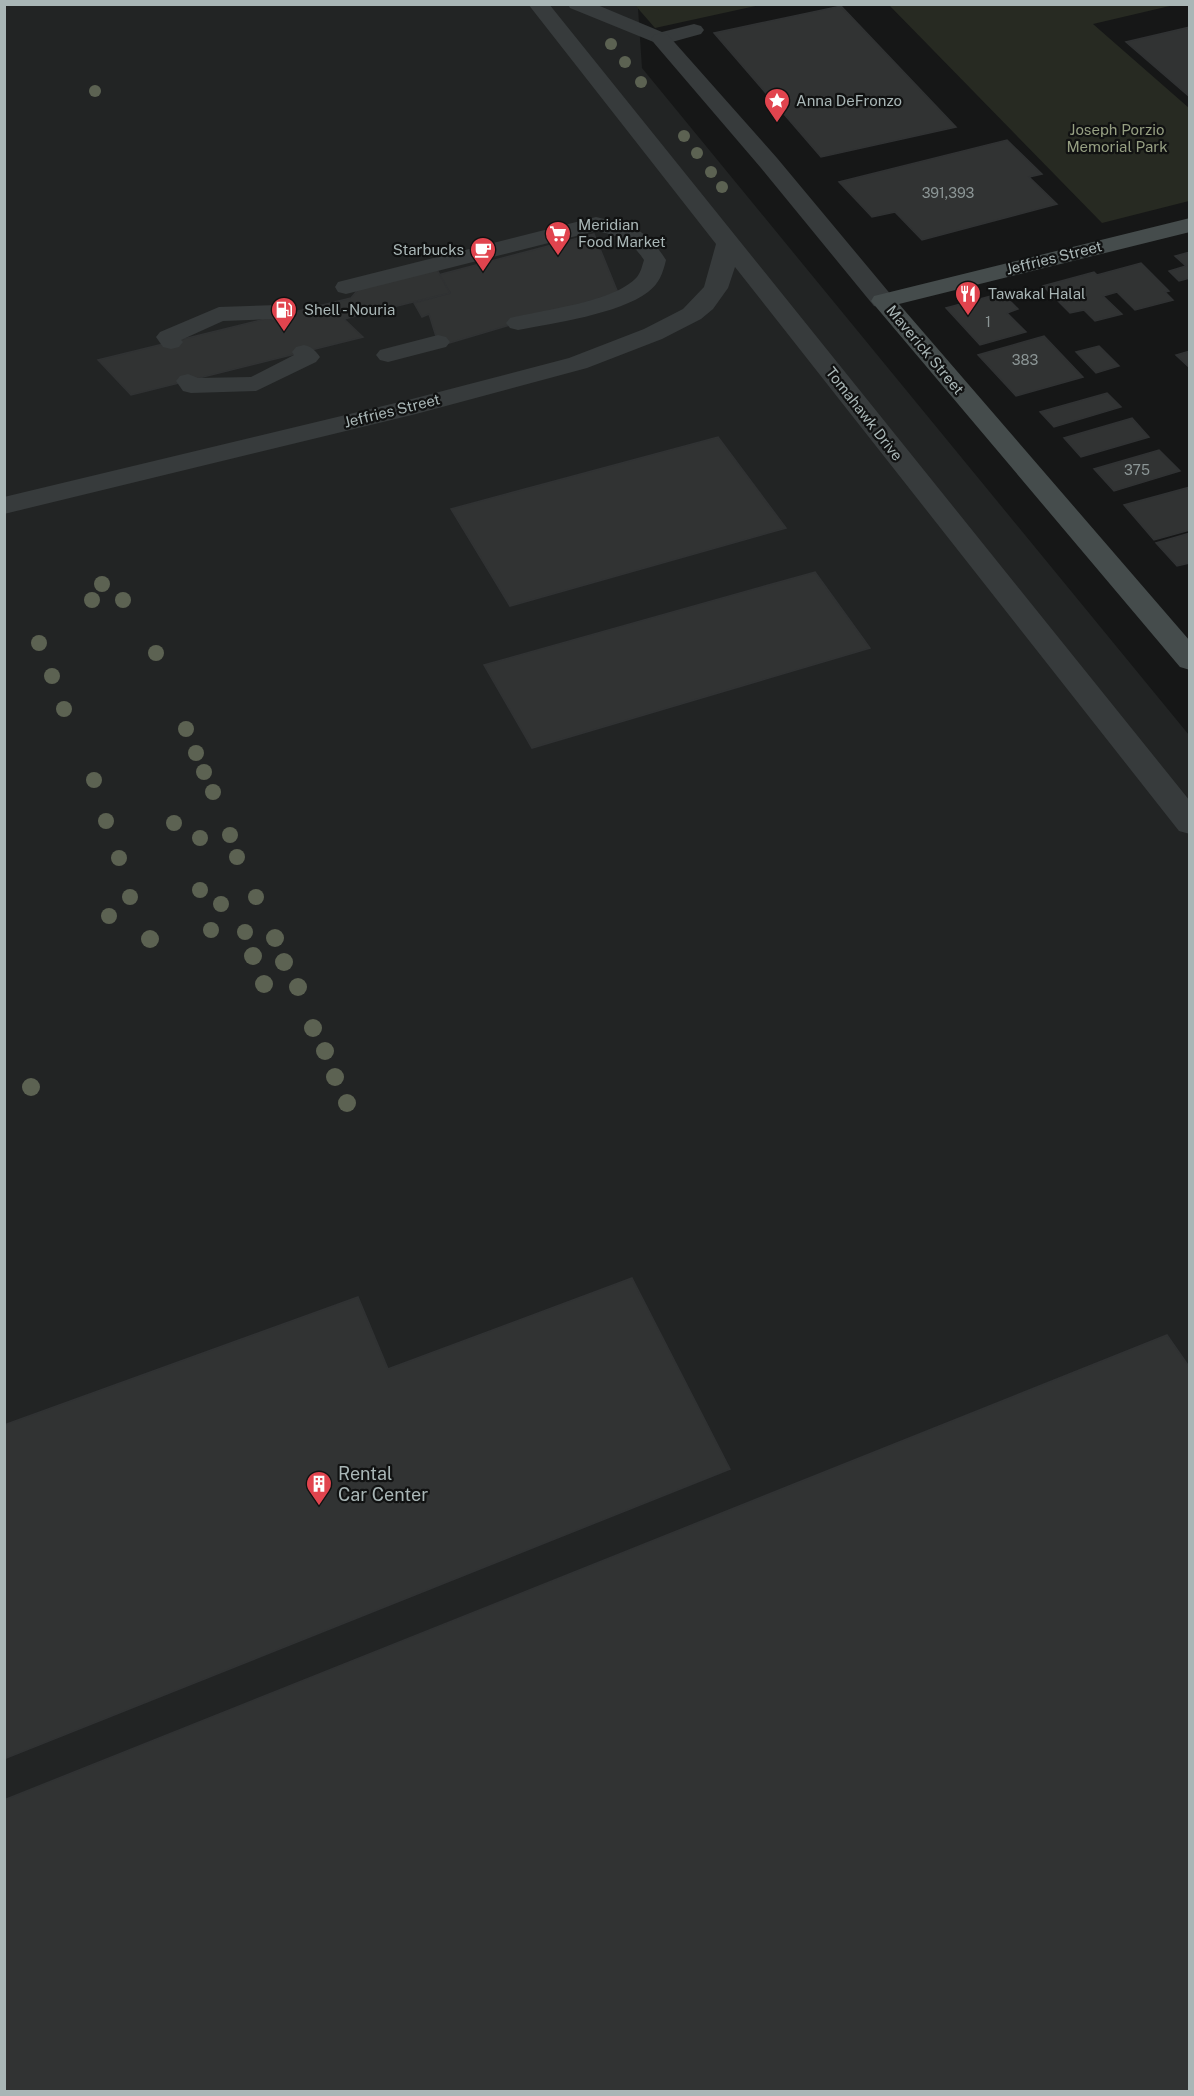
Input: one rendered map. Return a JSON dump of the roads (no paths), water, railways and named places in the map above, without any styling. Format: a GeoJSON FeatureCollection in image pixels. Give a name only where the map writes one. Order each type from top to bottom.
{"type":"FeatureCollection","features":[{"type":"Feature","properties":{"kind":"main road","name":"Jeffries Street"},"geometry":{"type":"LineString","coordinates":[[883,301],[1190,225]]}},
{"type":"Feature","properties":{"kind":"main road","name":"Maverick Street"},"geometry":{"type":"LineString","coordinates":[[883,301],[1190,660]]}},
{"type":"Feature","properties":{"kind":"street","name":"Tomahawk Drive"},"geometry":{"type":"LineString","coordinates":[[538,4],[1190,823]]}},
{"type":"Feature","properties":{"kind":"street","name":"Maverick Street"},"geometry":{"type":"LineString","coordinates":[[661,39],[769,163],[883,301]]}},
{"type":"Feature","properties":{"kind":"street","name":"Jeffries Street"},"geometry":{"type":"LineString","coordinates":[[4,506],[394,411],[578,363],[663,330],[698,309],[716,288],[724,265],[728,243]]}},
{"type":"Feature","properties":{"kind":"lane"},"geometry":{"type":"LineString","coordinates":[[577,4],[661,39],[694,30]]}},
{"type":"Feature","properties":{"kind":"lane"},"geometry":{"type":"LineString","coordinates":[[346,287],[596,224],[629,231],[645,245],[655,261],[649,279],[628,295],[572,312],[518,323]]}},
{"type":"Feature","properties":{"kind":"lane"},"geometry":{"type":"LineString","coordinates":[[171,342],[168,337],[223,321],[278,312],[281,316]]}},
{"type":"Feature","properties":{"kind":"lane"},"geometry":{"type":"LineString","coordinates":[[387,355],[438,342]]}},
{"type":"Feature","properties":{"kind":"lane"},"geometry":{"type":"LineString","coordinates":[[188,381],[191,386],[251,375],[308,357],[304,352]]}},
{"type":"Feature","properties":{"kind":"place","name":"Anna DeFronzo"},"geometry":{"type":"Point","coordinates":[777,124]}},
{"type":"Feature","properties":{"kind":"place","name":"Meridian Food Market"},"geometry":{"type":"Point","coordinates":[558,257]}},
{"type":"Feature","properties":{"kind":"place","name":"Starbucks"},"geometry":{"type":"Point","coordinates":[483,273]}},
{"type":"Feature","properties":{"kind":"place","name":"Tawakal Halal"},"geometry":{"type":"Point","coordinates":[968,317]}},
{"type":"Feature","properties":{"kind":"place","name":"Shell - Nouria"},"geometry":{"type":"Point","coordinates":[284,333]}},
{"type":"Feature","properties":{"kind":"place","name":"Rental Car Center"},"geometry":{"type":"Point","coordinates":[319,1507]}},
{"type":"Feature","properties":{"kind":"park label","name":"Joseph Porzio Memorial Park"},"geometry":{"type":"Point","coordinates":[1117,138]}}]}
